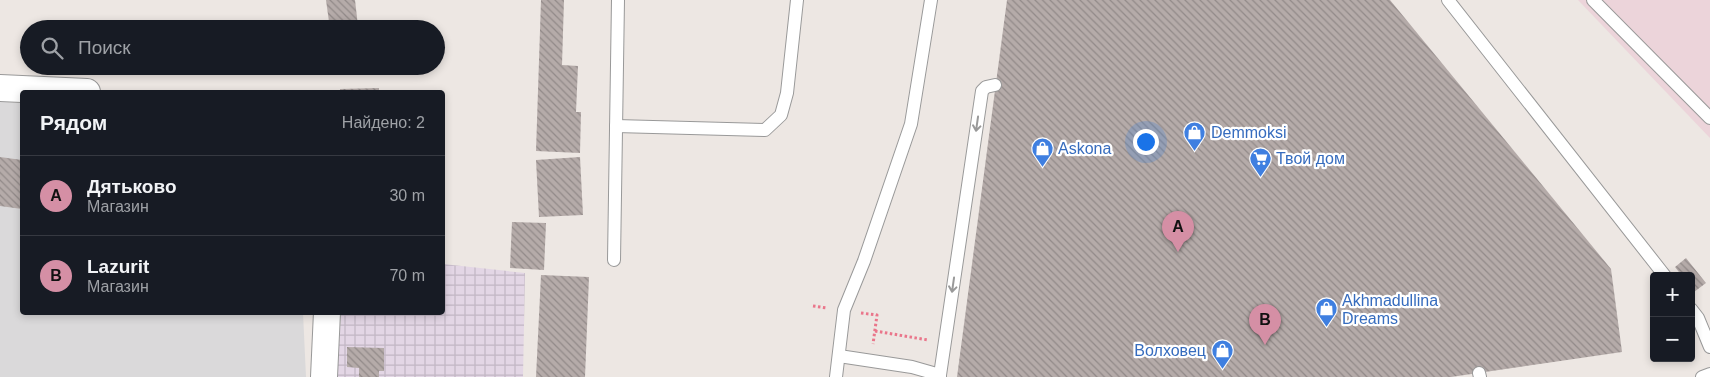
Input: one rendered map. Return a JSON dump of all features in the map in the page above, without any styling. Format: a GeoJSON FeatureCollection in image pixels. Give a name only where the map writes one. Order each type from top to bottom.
{"type":"FeatureCollection","features":[{"type":"Feature","properties":{"kind":"street"},"geometry":{"type":"LineString","coordinates":[[0,88],[44,90]]}},
{"type":"Feature","properties":{"kind":"street"},"geometry":{"type":"LineString","coordinates":[[324,377],[327,315]]}},
{"type":"Feature","properties":{"kind":"lane"},"geometry":{"type":"LineString","coordinates":[[614,260],[618,0]]}},
{"type":"Feature","properties":{"kind":"lane"},"geometry":{"type":"LineString","coordinates":[[616,126],[765,130],[781,115],[787,94],[797,0]]}},
{"type":"Feature","properties":{"kind":"lane"},"geometry":{"type":"LineString","coordinates":[[836,377],[844,310],[864,262],[911,124],[931,0]]}},
{"type":"Feature","properties":{"kind":"lane"},"geometry":{"type":"LineString","coordinates":[[1448,0],[1662,272]]}},
{"type":"Feature","properties":{"kind":"lane"},"geometry":{"type":"LineString","coordinates":[[1593,0],[1710,118]]}},
{"type":"Feature","properties":{"kind":"lane"},"geometry":{"type":"LineString","coordinates":[[839,356],[912,367],[940,376],[982,91],[986,87],[995,85]]}},
{"type":"Feature","properties":{"kind":"lane"},"geometry":{"type":"LineString","coordinates":[[1695,314],[1710,347]]}},
{"type":"Feature","properties":{"kind":"lane"},"geometry":{"type":"LineString","coordinates":[[1702,377],[1710,374]]}},
{"type":"Feature","properties":{"kind":"path"},"geometry":{"type":"LineString","coordinates":[[875,331],[945,342]]}},
{"type":"Feature","properties":{"kind":"shaded area"},"geometry":{"type":"Polygon","coordinates":[[[1578,0],[1710,0],[1710,138],[1578,0]]]}},
{"type":"Feature","properties":{"kind":"shaded area"},"geometry":{"type":"Polygon","coordinates":[[[0,101],[20,103],[20,315],[303,315],[306,377],[0,377],[0,101]]]}},
{"type":"Feature","properties":{"kind":"shaded area"},"geometry":{"type":"Polygon","coordinates":[[[445,264],[525,273],[523,377],[337,377],[341,315],[445,315],[445,264]]]}},
{"type":"Feature","properties":{"kind":"building"},"geometry":{"type":"Polygon","coordinates":[[[326,0],[355,0],[357,20],[329,20],[326,0]]]}},
{"type":"Feature","properties":{"kind":"building"},"geometry":{"type":"Polygon","coordinates":[[[541,0],[564,0],[562,65],[578,66],[576,112],[581,112],[580,153],[536,151],[541,0]]]}},
{"type":"Feature","properties":{"kind":"building","name":"Твой дом"},"geometry":{"type":"Polygon","coordinates":[[[1007,0],[1390,0],[1611,269],[1622,352],[1451,377],[957,377],[1007,0]]]}},
{"type":"Feature","properties":{"kind":"building"},"geometry":{"type":"Polygon","coordinates":[[[379,88],[379,90],[340,90],[379,88]]]}},
{"type":"Feature","properties":{"kind":"building"},"geometry":{"type":"Polygon","coordinates":[[[0,157],[20,160],[20,209],[0,206],[0,157]]]}},
{"type":"Feature","properties":{"kind":"building"},"geometry":{"type":"Polygon","coordinates":[[[580,157],[583,215],[539,217],[536,160],[580,157]]]}},
{"type":"Feature","properties":{"kind":"building"},"geometry":{"type":"Polygon","coordinates":[[[512,222],[546,223],[544,270],[510,268],[512,222]]]}},
{"type":"Feature","properties":{"kind":"building"},"geometry":{"type":"Polygon","coordinates":[[[1686,258],[1706,283],[1695,291],[1695,272],[1679,272],[1675,267],[1686,258]]]}},
{"type":"Feature","properties":{"kind":"building"},"geometry":{"type":"Polygon","coordinates":[[[541,275],[589,277],[585,377],[536,377],[541,275]]]}},
{"type":"Feature","properties":{"kind":"building"},"geometry":{"type":"Polygon","coordinates":[[[347,347],[384,348],[384,371],[379,371],[379,377],[359,377],[359,368],[347,367],[347,347]]]}},
{"type":"Feature","properties":{"kind":"place","name":"Demmoksi"},"geometry":{"type":"Point","coordinates":[1195,151]}},
{"type":"Feature","properties":{"kind":"place","name":"Askona"},"geometry":{"type":"Point","coordinates":[1042,167]}},
{"type":"Feature","properties":{"kind":"place","name":"Твой дом"},"geometry":{"type":"Point","coordinates":[1260,177]}},
{"type":"Feature","properties":{"kind":"place","name":"Дятьково"},"geometry":{"type":"Point","coordinates":[1178,252]}},
{"type":"Feature","properties":{"kind":"place","name":"Akhmadullina Dreams"},"geometry":{"type":"Point","coordinates":[1326,328]}},
{"type":"Feature","properties":{"kind":"place","name":"Lazurit"},"geometry":{"type":"Point","coordinates":[1265,345]}},
{"type":"Feature","properties":{"kind":"place","name":"Волховец"},"geometry":{"type":"Point","coordinates":[1222,369]}}]}
